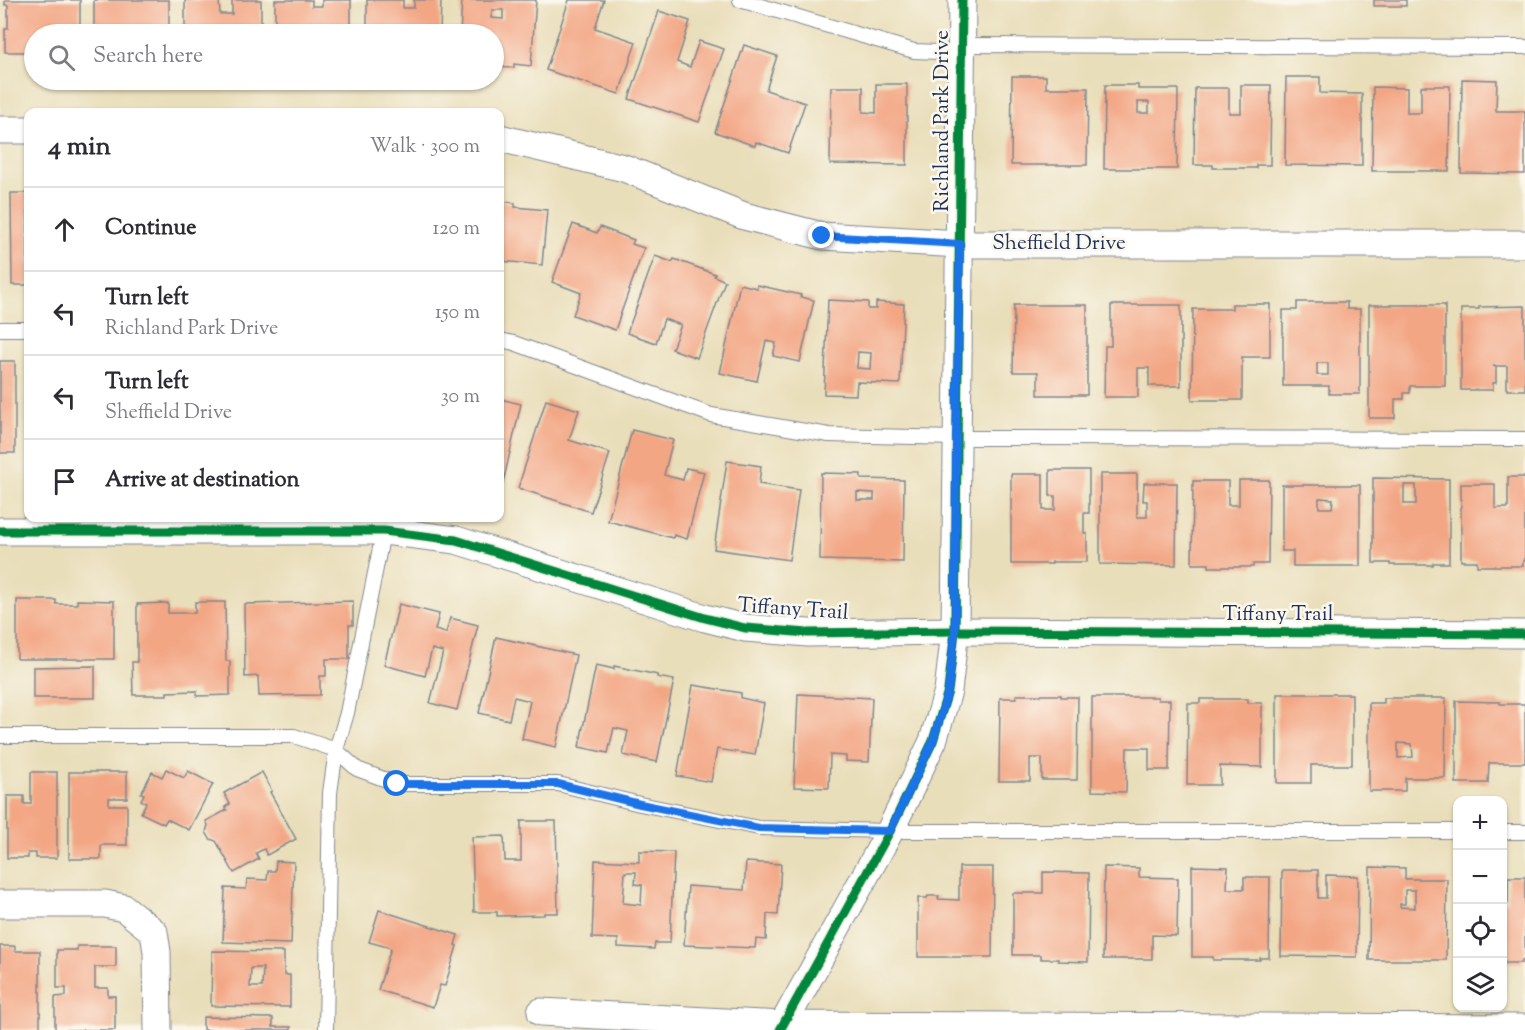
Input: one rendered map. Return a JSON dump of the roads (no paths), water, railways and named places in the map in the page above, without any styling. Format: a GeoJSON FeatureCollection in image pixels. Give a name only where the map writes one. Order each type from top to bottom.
{"type":"FeatureCollection","features":[{"type":"Feature","properties":{"kind":"street","name":"Richland Park Drive"},"geometry":{"type":"LineString","coordinates":[[781,1028],[890,831],[933,741],[948,691],[955,631],[962,0]]}},
{"type":"Feature","properties":{"kind":"street"},"geometry":{"type":"LineString","coordinates":[[0,130],[24,130]]}},
{"type":"Feature","properties":{"kind":"street","name":"Sheffield Drive"},"geometry":{"type":"LineString","coordinates":[[504,139],[624,168],[744,216],[822,236],[960,244],[1525,244]]}},
{"type":"Feature","properties":{"kind":"street","name":"Tiffany Trail"},"geometry":{"type":"LineString","coordinates":[[0,531],[385,524],[456,540],[705,618],[745,628],[808,633],[955,631],[1525,634]]}},
{"type":"Feature","properties":{"kind":"street"},"geometry":{"type":"LineString","coordinates":[[0,904],[105,904],[124,908],[154,932],[158,952],[158,1030]]}},
{"type":"Feature","properties":{"kind":"street"},"geometry":{"type":"LineString","coordinates":[[541,1012],[781,1028],[1525,1028]]}},
{"type":"Feature","properties":{"kind":"lane"},"geometry":{"type":"LineString","coordinates":[[740,0],[914,51],[1525,47]]}},
{"type":"Feature","properties":{"kind":"lane"},"geometry":{"type":"LineString","coordinates":[[0,329],[24,329]]}},
{"type":"Feature","properties":{"kind":"lane"},"geometry":{"type":"LineString","coordinates":[[504,341],[711,415],[829,435],[956,438],[1525,439]]}},
{"type":"Feature","properties":{"kind":"lane"},"geometry":{"type":"LineString","coordinates":[[326,1030],[330,794],[336,750],[347,713],[385,524]]}},
{"type":"Feature","properties":{"kind":"lane"},"geometry":{"type":"LineString","coordinates":[[0,736],[294,736],[336,750],[357,769],[397,784],[558,784],[640,804],[759,828],[890,831],[1453,831]]}},
{"type":"Feature","properties":{"kind":"lane"},"geometry":{"type":"LineString","coordinates":[[1507,831],[1525,831]]}}]}
